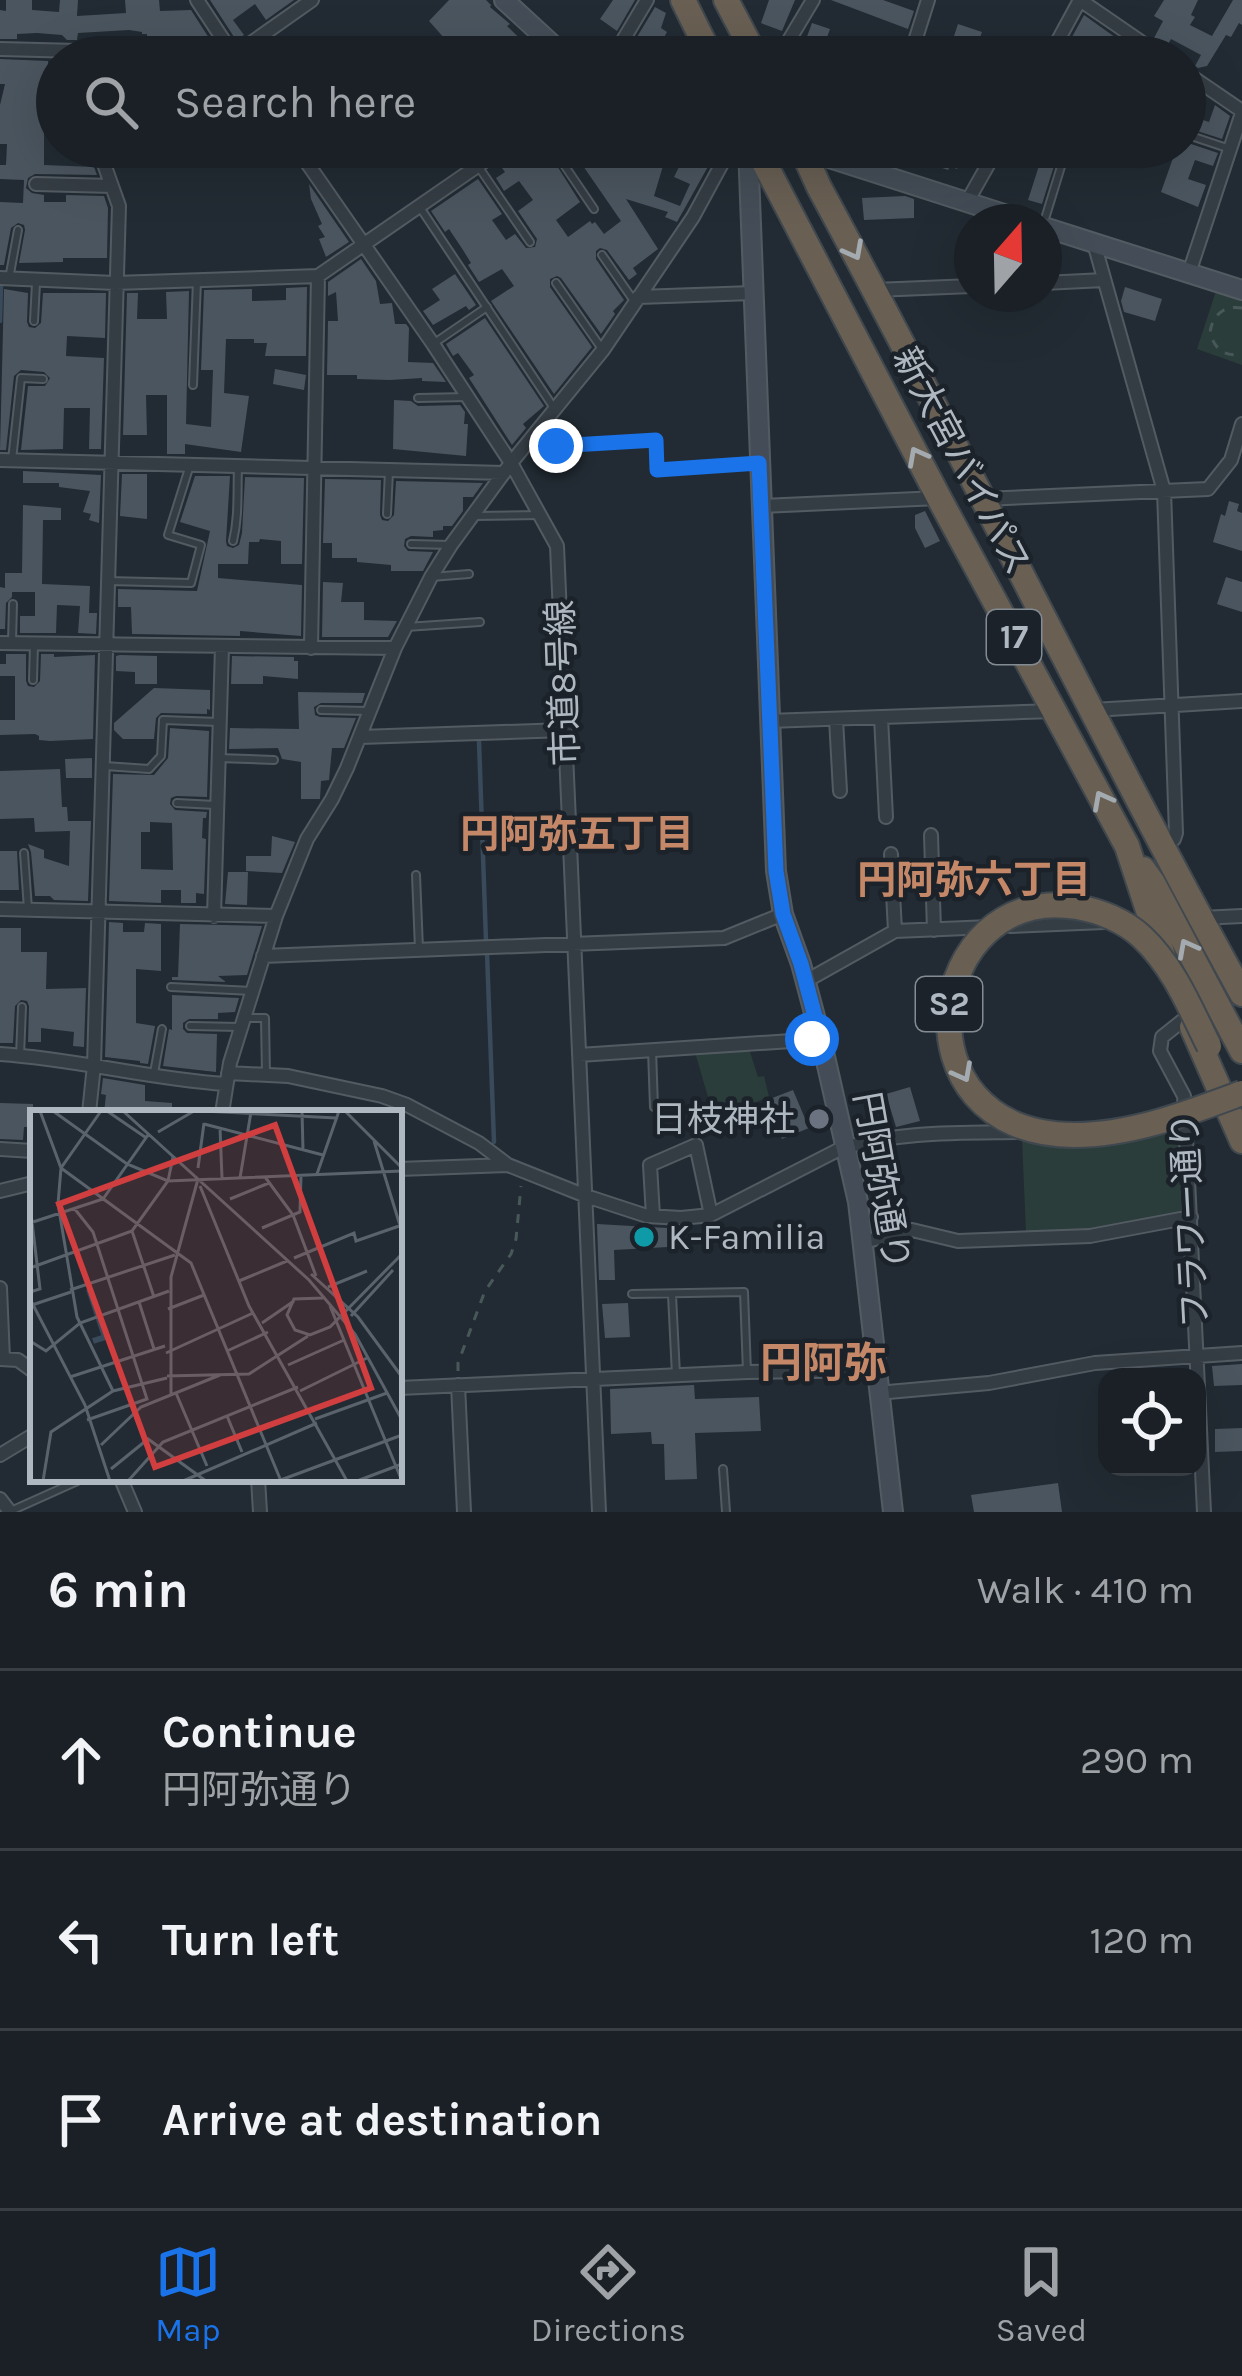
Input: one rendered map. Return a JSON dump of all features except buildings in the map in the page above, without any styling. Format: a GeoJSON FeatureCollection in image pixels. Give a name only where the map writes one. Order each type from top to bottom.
{"type":"FeatureCollection","features":[{"type":"Feature","properties":{"kind":"highway"},"geometry":{"type":"LineString","coordinates":[[682,0],[700,36]]}},
{"type":"Feature","properties":{"kind":"highway"},"geometry":{"type":"LineString","coordinates":[[726,0],[745,36]]}},
{"type":"Feature","properties":{"kind":"highway","name":"新大宮バイパス"},"geometry":{"type":"LineString","coordinates":[[763,168],[1126,846],[1187,1017],[1242,1141]]}},
{"type":"Feature","properties":{"kind":"highway","name":"新大宮バイパス"},"geometry":{"type":"LineString","coordinates":[[810,168],[1242,994]]}},
{"type":"Feature","properties":{"kind":"highway","name":"17"},"geometry":{"type":"LineString","coordinates":[[1126,846],[1154,883],[1242,1051]]}},
{"type":"Feature","properties":{"kind":"highway","name":"S2"},"geometry":{"type":"LineString","coordinates":[[1242,1093],[1222,1100],[1202,1108],[1182,1115],[1115,1132],[1070,1135],[1019,1125],[974,1093],[954,1058],[947,1017],[957,976],[989,931],[1034,908],[1074,906],[1123,923],[1155,950],[1178,983],[1209,1046],[1226,1088],[1234,1108],[1242,1129]]}},
{"type":"Feature","properties":{"kind":"street"},"geometry":{"type":"LineString","coordinates":[[196,0],[221,36]]}},
{"type":"Feature","properties":{"kind":"street"},"geometry":{"type":"LineString","coordinates":[[262,36],[312,0]]}},
{"type":"Feature","properties":{"kind":"street"},"geometry":{"type":"LineString","coordinates":[[504,0],[543,36]]}},
{"type":"Feature","properties":{"kind":"street"},"geometry":{"type":"LineString","coordinates":[[625,36],[646,0]]}},
{"type":"Feature","properties":{"kind":"street"},"geometry":{"type":"LineString","coordinates":[[792,36],[813,0]]}},
{"type":"Feature","properties":{"kind":"street"},"geometry":{"type":"LineString","coordinates":[[917,36],[928,0]]}},
{"type":"Feature","properties":{"kind":"street"},"geometry":{"type":"LineString","coordinates":[[1060,36],[1080,0],[1132,36]]}},
{"type":"Feature","properties":{"kind":"street"},"geometry":{"type":"LineString","coordinates":[[0,49],[36,51]]}},
{"type":"Feature","properties":{"kind":"street"},"geometry":{"type":"LineString","coordinates":[[1189,273],[1242,112],[1206,87]]}},
{"type":"Feature","properties":{"kind":"street"},"geometry":{"type":"LineString","coordinates":[[89,1110],[118,206],[106,168]]}},
{"type":"Feature","properties":{"kind":"street","name":"市道8号線"},"geometry":{"type":"LineString","coordinates":[[310,168],[434,344],[557,546],[599,1512]]}},
{"type":"Feature","properties":{"kind":"street"},"geometry":{"type":"LineString","coordinates":[[5,279],[116,283],[318,276],[475,168]]}},
{"type":"Feature","properties":{"kind":"street"},"geometry":{"type":"LineString","coordinates":[[222,1110],[242,1022],[276,916],[307,839],[332,800],[395,648],[431,578],[471,516],[603,350],[693,217],[720,168]]}},
{"type":"Feature","properties":{"kind":"street","name":"円阿弥通り"},"geometry":{"type":"LineString","coordinates":[[752,168],[776,871],[783,914],[806,981],[847,1147],[863,1242],[893,1512]]}},
{"type":"Feature","properties":{"kind":"street"},"geometry":{"type":"LineString","coordinates":[[861,168],[974,204]]}},
{"type":"Feature","properties":{"kind":"street"},"geometry":{"type":"LineString","coordinates":[[873,172],[874,168]]}},
{"type":"Feature","properties":{"kind":"street"},"geometry":{"type":"LineString","coordinates":[[968,202],[987,168]]}},
{"type":"Feature","properties":{"kind":"street"},"geometry":{"type":"LineString","coordinates":[[35,184],[112,186]]}},
{"type":"Feature","properties":{"kind":"street"},"geometry":{"type":"LineString","coordinates":[[1062,231],[1242,290]]}},
{"type":"Feature","properties":{"kind":"street"},"geometry":{"type":"LineString","coordinates":[[1094,243],[1164,491],[1176,833],[1163,847]]}},
{"type":"Feature","properties":{"kind":"street"},"geometry":{"type":"LineString","coordinates":[[311,648],[318,276]]}},
{"type":"Feature","properties":{"kind":"street"},"geometry":{"type":"LineString","coordinates":[[1062,282],[1104,280]]}},
{"type":"Feature","properties":{"kind":"street"},"geometry":{"type":"LineString","coordinates":[[875,290],[954,287]]}},
{"type":"Feature","properties":{"kind":"street"},"geometry":{"type":"LineString","coordinates":[[636,299],[753,293]]}},
{"type":"Feature","properties":{"kind":"street"},"geometry":{"type":"LineString","coordinates":[[984,499],[1208,489],[1231,460],[1242,424]]}},
{"type":"Feature","properties":{"kind":"street"},"geometry":{"type":"LineString","coordinates":[[6,460],[389,471],[508,468]]}},
{"type":"Feature","properties":{"kind":"street"},"geometry":{"type":"LineString","coordinates":[[761,506],[939,498]]}},
{"type":"Feature","properties":{"kind":"street"},"geometry":{"type":"LineString","coordinates":[[6,643],[395,648]]}},
{"type":"Feature","properties":{"kind":"street"},"geometry":{"type":"LineString","coordinates":[[214,916],[222,647]]}},
{"type":"Feature","properties":{"kind":"street"},"geometry":{"type":"LineString","coordinates":[[1091,710],[1242,701]]}},
{"type":"Feature","properties":{"kind":"street"},"geometry":{"type":"LineString","coordinates":[[768,721],[1054,711]]}},
{"type":"Feature","properties":{"kind":"street"},"geometry":{"type":"LineString","coordinates":[[881,717],[886,817]]}},
{"type":"Feature","properties":{"kind":"street"},"geometry":{"type":"LineString","coordinates":[[836,719],[840,791]]}},
{"type":"Feature","properties":{"kind":"street"},"geometry":{"type":"LineString","coordinates":[[360,736],[565,730]]}},
{"type":"Feature","properties":{"kind":"street"},"geometry":{"type":"LineString","coordinates":[[932,836],[934,929]]}},
{"type":"Feature","properties":{"kind":"street"},"geometry":{"type":"LineString","coordinates":[[891,854],[895,931]]}},
{"type":"Feature","properties":{"kind":"street"},"geometry":{"type":"LineString","coordinates":[[0,909],[276,916]]}},
{"type":"Feature","properties":{"kind":"street"},"geometry":{"type":"LineString","coordinates":[[263,956],[724,938],[783,914]]}},
{"type":"Feature","properties":{"kind":"street"},"geometry":{"type":"LineString","coordinates":[[1200,918],[1242,916]]}},
{"type":"Feature","properties":{"kind":"street"},"geometry":{"type":"LineString","coordinates":[[806,981],[895,931],[1149,918]]}},
{"type":"Feature","properties":{"kind":"street","name":"フラワー通り"},"geometry":{"type":"LineString","coordinates":[[1187,1017],[1162,1037],[1160,1051],[1184,1096],[1204,1512]]}},
{"type":"Feature","properties":{"kind":"street"},"geometry":{"type":"LineString","coordinates":[[579,1055],[821,1039]]}},
{"type":"Feature","properties":{"kind":"street"},"geometry":{"type":"LineString","coordinates":[[0,1054],[153,1077],[288,1076],[382,1096],[479,1143],[508,1165],[586,1196],[652,1216],[681,1218],[711,1215],[847,1147],[919,1134],[1186,1126]]}},
{"type":"Feature","properties":{"kind":"street"},"geometry":{"type":"LineString","coordinates":[[652,1216],[650,1165],[696,1145],[711,1215]]}},
{"type":"Feature","properties":{"kind":"street"},"geometry":{"type":"LineString","coordinates":[[0,1149],[30,1151]]}},
{"type":"Feature","properties":{"kind":"street"},"geometry":{"type":"LineString","coordinates":[[402,1168],[508,1165]]}},
{"type":"Feature","properties":{"kind":"street"},"geometry":{"type":"LineString","coordinates":[[0,1191],[30,1185]]}},
{"type":"Feature","properties":{"kind":"street"},"geometry":{"type":"LineString","coordinates":[[863,1242],[912,1230],[958,1241],[1090,1236],[1192,1217]]}},
{"type":"Feature","properties":{"kind":"street"},"geometry":{"type":"LineString","coordinates":[[0,1288],[1,1359],[17,1360],[30,1369]]}},
{"type":"Feature","properties":{"kind":"street"},"geometry":{"type":"LineString","coordinates":[[878,1394],[989,1382],[1095,1363],[1242,1353]]}},
{"type":"Feature","properties":{"kind":"street"},"geometry":{"type":"LineString","coordinates":[[402,1388],[875,1370]]}},
{"type":"Feature","properties":{"kind":"street"},"geometry":{"type":"LineString","coordinates":[[459,1385],[464,1512]]}},
{"type":"Feature","properties":{"kind":"street"},"geometry":{"type":"LineString","coordinates":[[0,1455],[30,1437]]}},
{"type":"Feature","properties":{"kind":"street"},"geometry":{"type":"LineString","coordinates":[[122,1482],[135,1512]]}},
{"type":"Feature","properties":{"kind":"street"},"geometry":{"type":"LineString","coordinates":[[258,1482],[260,1512]]}},
{"type":"Feature","properties":{"kind":"street"},"geometry":{"type":"LineString","coordinates":[[0,1499],[10,1512]]}},
{"type":"Feature","properties":{"kind":"lane"},"geometry":{"type":"LineString","coordinates":[[1206,141],[1229,148]]}},
{"type":"Feature","properties":{"kind":"lane"},"geometry":{"type":"LineString","coordinates":[[479,168],[530,242]]}},
{"type":"Feature","properties":{"kind":"lane"},"geometry":{"type":"LineString","coordinates":[[566,168],[594,209]]}},
{"type":"Feature","properties":{"kind":"lane"},"geometry":{"type":"LineString","coordinates":[[1050,204],[1061,168]]}},
{"type":"Feature","properties":{"kind":"lane"},"geometry":{"type":"LineString","coordinates":[[419,206],[556,410]]}},
{"type":"Feature","properties":{"kind":"lane"},"geometry":{"type":"LineString","coordinates":[[5,279],[18,230]]}},
{"type":"Feature","properties":{"kind":"lane"},"geometry":{"type":"LineString","coordinates":[[602,255],[636,299]]}},
{"type":"Feature","properties":{"kind":"lane"},"geometry":{"type":"LineString","coordinates":[[34,321],[36,280]]}},
{"type":"Feature","properties":{"kind":"lane"},"geometry":{"type":"LineString","coordinates":[[194,385],[197,280]]}},
{"type":"Feature","properties":{"kind":"lane"},"geometry":{"type":"LineString","coordinates":[[556,284],[603,350]]}},
{"type":"Feature","properties":{"kind":"lane"},"geometry":{"type":"LineString","coordinates":[[434,344],[487,307]]}},
{"type":"Feature","properties":{"kind":"lane"},"geometry":{"type":"LineString","coordinates":[[6,460],[21,378],[43,380]]}},
{"type":"Feature","properties":{"kind":"lane"},"geometry":{"type":"LineString","coordinates":[[418,398],[468,397]]}},
{"type":"Feature","properties":{"kind":"lane"},"geometry":{"type":"LineString","coordinates":[[556,446],[656,440],[657,470],[759,463]]}},
{"type":"Feature","properties":{"kind":"lane"},"geometry":{"type":"LineString","coordinates":[[107,581],[191,583],[202,545],[168,535],[190,465]]}},
{"type":"Feature","properties":{"kind":"lane"},"geometry":{"type":"LineString","coordinates":[[233,541],[239,517],[238,466]]}},
{"type":"Feature","properties":{"kind":"lane"},"geometry":{"type":"LineString","coordinates":[[387,514],[389,471]]}},
{"type":"Feature","properties":{"kind":"lane"},"geometry":{"type":"LineString","coordinates":[[471,516],[540,515]]}},
{"type":"Feature","properties":{"kind":"lane"},"geometry":{"type":"LineString","coordinates":[[411,544],[451,545]]}},
{"type":"Feature","properties":{"kind":"lane"},"geometry":{"type":"LineString","coordinates":[[431,578],[469,574]]}},
{"type":"Feature","properties":{"kind":"lane"},"geometry":{"type":"LineString","coordinates":[[6,643],[13,604]]}},
{"type":"Feature","properties":{"kind":"lane"},"geometry":{"type":"LineString","coordinates":[[406,627],[481,622]]}},
{"type":"Feature","properties":{"kind":"lane"},"geometry":{"type":"LineString","coordinates":[[33,680],[34,644]]}},
{"type":"Feature","properties":{"kind":"lane"},"geometry":{"type":"LineString","coordinates":[[321,710],[369,711]]}},
{"type":"Feature","properties":{"kind":"lane"},"geometry":{"type":"LineString","coordinates":[[101,766],[149,769],[161,756],[164,720],[219,722]]}},
{"type":"Feature","properties":{"kind":"lane"},"geometry":{"type":"LineString","coordinates":[[218,758],[274,760]]}},
{"type":"Feature","properties":{"kind":"lane"},"geometry":{"type":"LineString","coordinates":[[177,803],[217,805]]}},
{"type":"Feature","properties":{"kind":"lane"},"geometry":{"type":"LineString","coordinates":[[24,853],[28,910]]}},
{"type":"Feature","properties":{"kind":"lane"},"geometry":{"type":"LineString","coordinates":[[416,875],[419,949]]}},
{"type":"Feature","properties":{"kind":"lane"},"geometry":{"type":"LineString","coordinates":[[171,987],[252,991]]}},
{"type":"Feature","properties":{"kind":"lane"},"geometry":{"type":"LineString","coordinates":[[20,1055],[22,1007]]}},
{"type":"Feature","properties":{"kind":"lane"},"geometry":{"type":"LineString","coordinates":[[190,1026],[266,1018],[266,1075]]}},
{"type":"Feature","properties":{"kind":"lane"},"geometry":{"type":"LineString","coordinates":[[153,1077],[162,1029]]}},
{"type":"Feature","properties":{"kind":"lane"},"geometry":{"type":"LineString","coordinates":[[652,1048],[654,1107]]}},
{"type":"Feature","properties":{"kind":"lane"},"geometry":{"type":"LineString","coordinates":[[632,1294],[744,1292],[747,1372]]}},
{"type":"Feature","properties":{"kind":"lane"},"geometry":{"type":"LineString","coordinates":[[672,1294],[676,1375]]}},
{"type":"Feature","properties":{"kind":"lane"},"geometry":{"type":"LineString","coordinates":[[723,1469],[726,1512]]}},
{"type":"Feature","properties":{"kind":"lane"},"geometry":{"type":"LineString","coordinates":[[10,1512],[75,1482]]}},
{"type":"Feature","properties":{"kind":"path"},"geometry":{"type":"LineString","coordinates":[[1242,308],[1224,306],[1210,336],[1225,353],[1242,354]]}},
{"type":"Feature","properties":{"kind":"path"},"geometry":{"type":"LineString","coordinates":[[459,1385],[458,1363],[478,1308],[516,1239],[524,1171]]}},
{"type":"Feature","properties":{"kind":"shaded area"},"geometry":{"type":"Polygon","coordinates":[[[1216,291],[1242,300],[1242,365],[1197,349],[1216,291]]]}},
{"type":"Feature","properties":{"kind":"shaded area"},"geometry":{"type":"Polygon","coordinates":[[[749,1049],[769,1097],[714,1118],[695,1052],[749,1049]]]}},
{"type":"Feature","properties":{"kind":"shaded area"},"geometry":{"type":"Polygon","coordinates":[[[1178,1132],[1184,1215],[1089,1229],[1026,1232],[1022,1139],[1178,1132]]]}},
{"type":"Feature","properties":{"kind":"waterway"},"geometry":{"type":"LineString","coordinates":[[0,321],[1,285]]}},
{"type":"Feature","properties":{"kind":"waterway"},"geometry":{"type":"LineString","coordinates":[[479,741],[486,941]]}},
{"type":"Feature","properties":{"kind":"waterway"},"geometry":{"type":"LineString","coordinates":[[487,953],[494,1142]]}},
{"type":"Feature","properties":{"kind":"place","name":"日枝神社"},"geometry":{"type":"Point","coordinates":[819,1119]}},
{"type":"Feature","properties":{"kind":"place","name":"K-Familia"},"geometry":{"type":"Point","coordinates":[644,1237]}},
{"type":"Feature","properties":{"kind":"district","name":"円阿弥五丁目"},"geometry":{"type":"Point","coordinates":[577,834]}},
{"type":"Feature","properties":{"kind":"district","name":"円阿弥六丁目"},"geometry":{"type":"Point","coordinates":[974,880]}},
{"type":"Feature","properties":{"kind":"district","name":"円阿弥"},"geometry":{"type":"Point","coordinates":[823,1363]}},
{"type":"Feature","properties":{"kind":"route"},"geometry":{"type":"LineString","coordinates":[[556,446],[656,440],[657,470],[759,463],[776,871],[783,914],[821,1039],[812,1039]]}}]}
